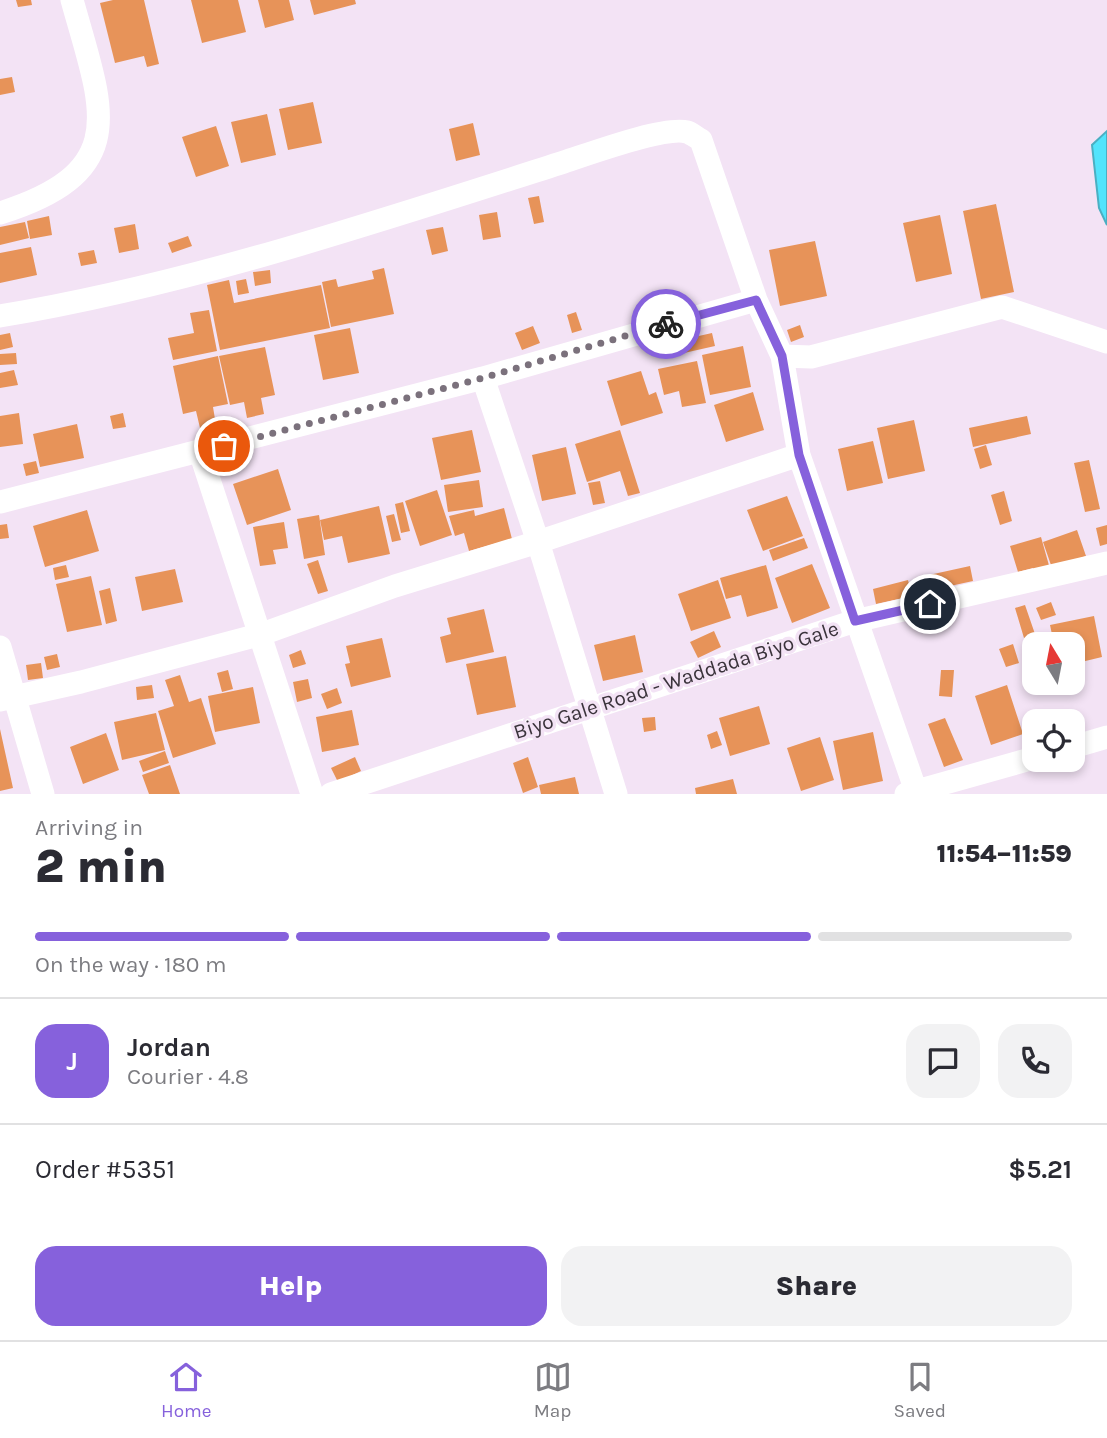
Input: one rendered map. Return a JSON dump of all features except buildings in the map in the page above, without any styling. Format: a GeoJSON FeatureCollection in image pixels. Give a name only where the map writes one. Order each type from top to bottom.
{"type":"FeatureCollection","features":[{"type":"Feature","properties":{"kind":"street"},"geometry":{"type":"LineString","coordinates":[[0,213],[35,202],[72,179],[95,148],[100,99],[72,0]]}},
{"type":"Feature","properties":{"kind":"street"},"geometry":{"type":"LineString","coordinates":[[0,316],[86,302],[363,226],[613,146],[668,132],[687,132],[701,140],[756,300],[782,356],[799,455],[913,793],[1022,761]]}},
{"type":"Feature","properties":{"kind":"street"},"geometry":{"type":"LineString","coordinates":[[0,502],[483,378],[756,300]]}},
{"type":"Feature","properties":{"kind":"street"},"geometry":{"type":"LineString","coordinates":[[782,356],[811,357],[1002,307],[1107,342]]}},
{"type":"Feature","properties":{"kind":"street"},"geometry":{"type":"LineString","coordinates":[[483,378],[538,542],[616,794]]}},
{"type":"Feature","properties":{"kind":"street"},"geometry":{"type":"LineString","coordinates":[[200,452],[262,634],[312,794]]}},
{"type":"Feature","properties":{"kind":"street"},"geometry":{"type":"LineString","coordinates":[[6,699],[262,634],[394,586],[538,542],[799,455]]}},
{"type":"Feature","properties":{"kind":"street","name":"Biyo Gale Road - Waddada Biyo Gale"},"geometry":{"type":"LineString","coordinates":[[331,794],[855,621],[1107,563]]}},
{"type":"Feature","properties":{"kind":"street"},"geometry":{"type":"LineString","coordinates":[[0,647],[6,699],[43,794]]}},
{"type":"Feature","properties":{"kind":"street"},"geometry":{"type":"LineString","coordinates":[[1085,743],[1107,737]]}},
{"type":"Feature","properties":{"kind":"water"},"geometry":{"type":"Polygon","coordinates":[[[1107,131],[1107,225],[1099,208],[1092,145],[1107,131]]]}},
{"type":"Feature","properties":{"kind":"way so far"},"geometry":{"type":"LineString","coordinates":[[224,446],[483,378],[666,324]]}},
{"type":"Feature","properties":{"kind":"route"},"geometry":{"type":"LineString","coordinates":[[666,324],[756,300],[782,356],[799,455],[855,621],[930,604]]}}]}
